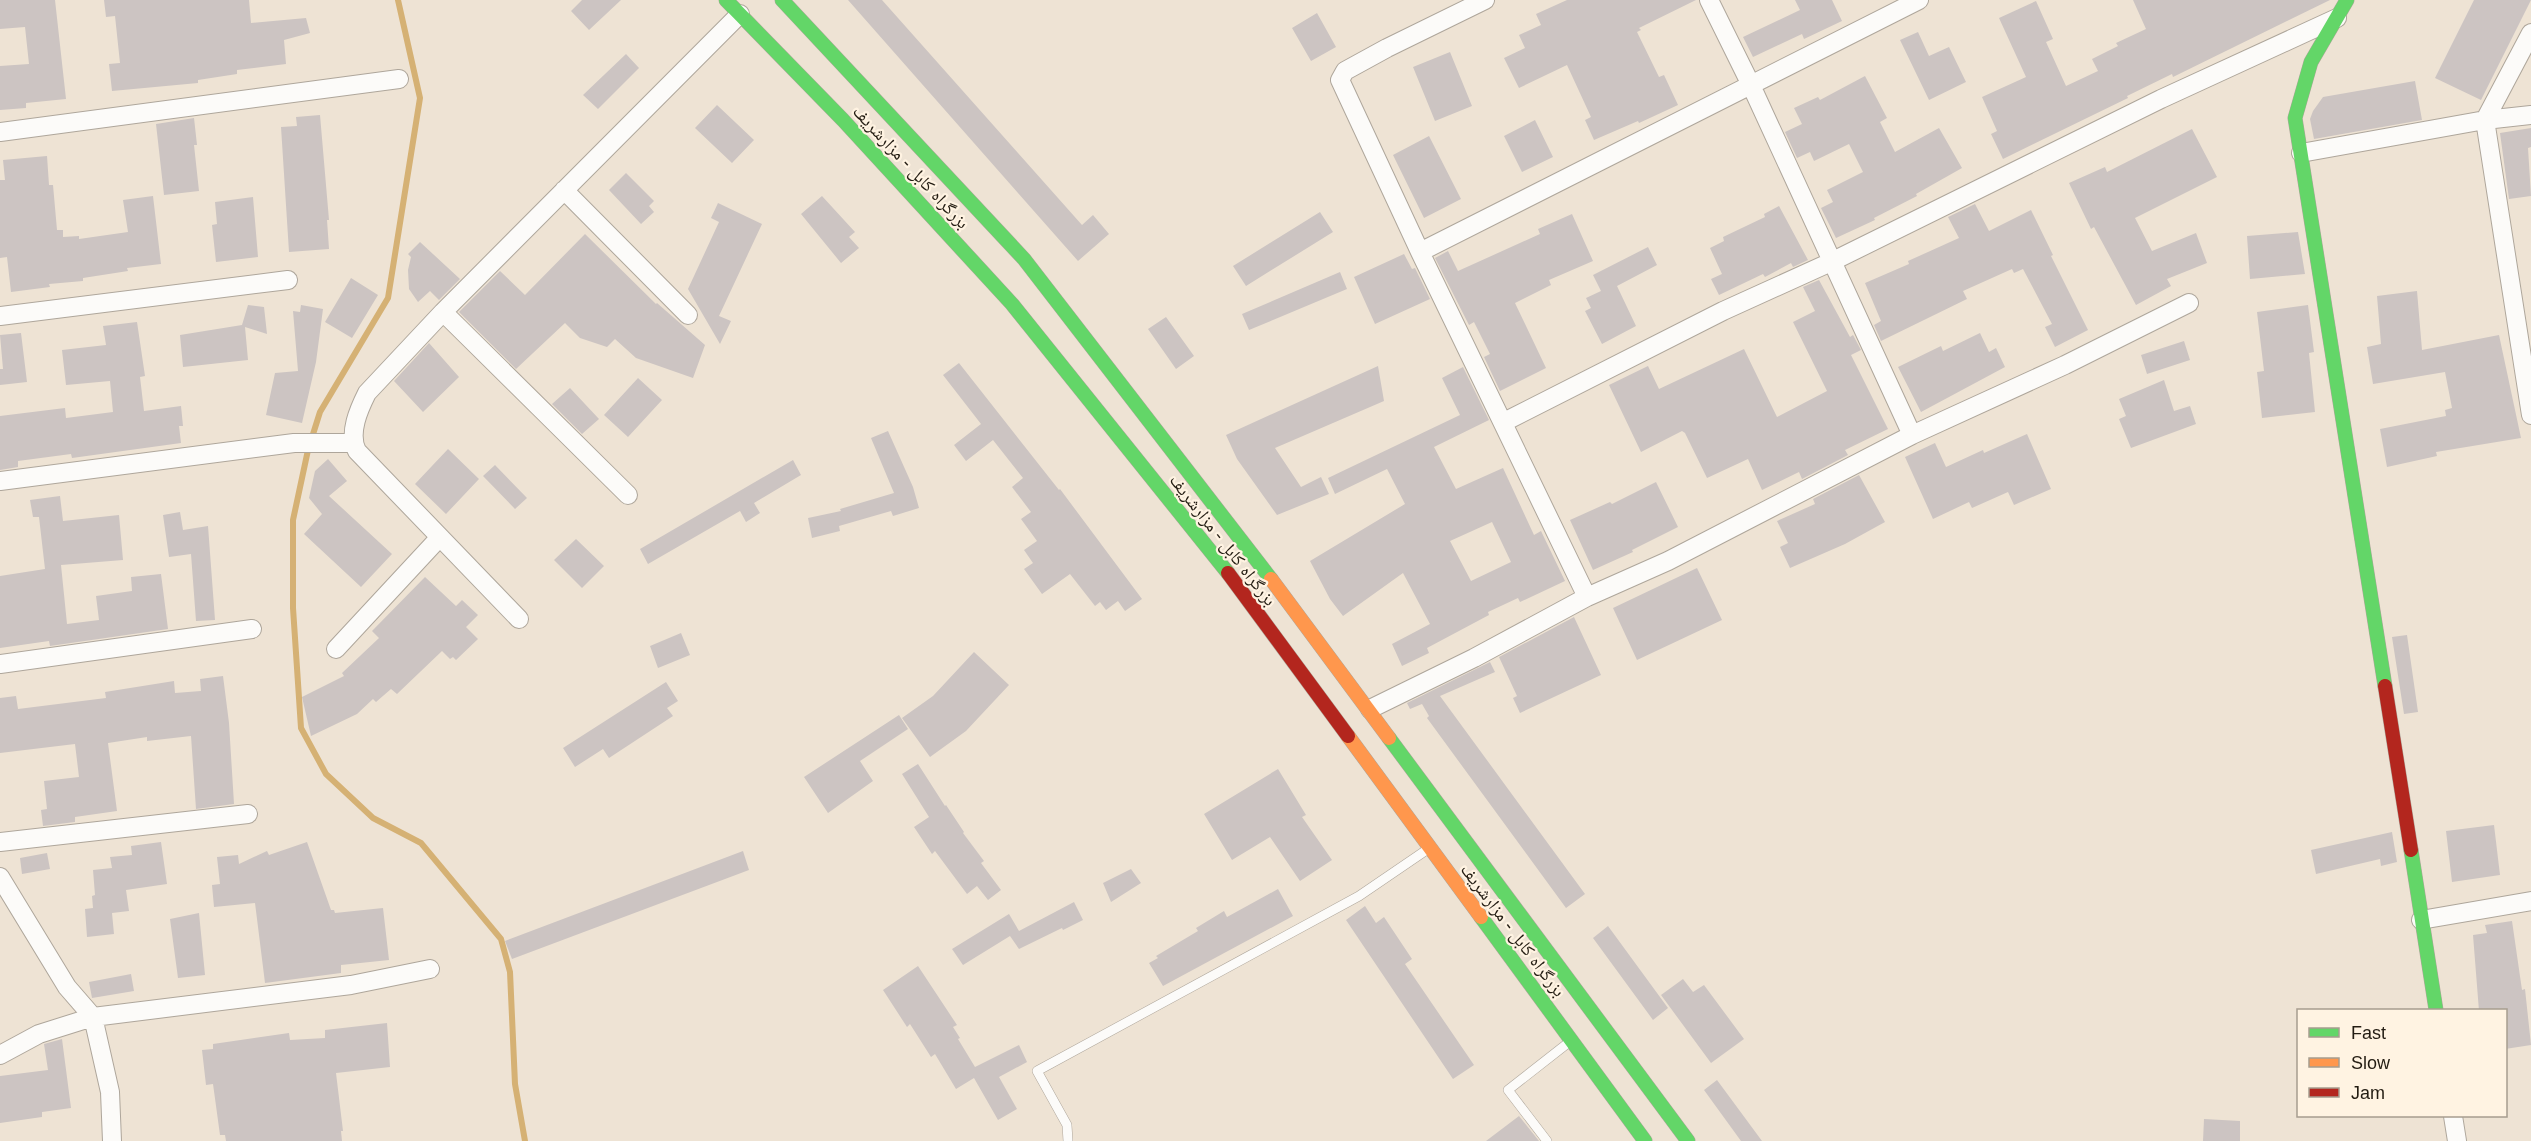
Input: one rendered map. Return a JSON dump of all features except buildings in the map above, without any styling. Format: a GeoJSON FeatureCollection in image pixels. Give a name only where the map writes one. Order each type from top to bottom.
{"type":"FeatureCollection","features":[{"type":"Feature","properties":{"kind":"main road","name":"بزرگراه کابل - مزارشریف"},"geometry":{"type":"LineString","coordinates":[[726,0],[843,120],[1012,304],[1140,436],[1370,709],[1443,838],[1586,1030],[1639,1136]]}},
{"type":"Feature","properties":{"kind":"main road","name":"بزرگراه کابل - مزارشریف"},"geometry":{"type":"LineString","coordinates":[[782,0],[1024,259],[1235,582],[1443,838],[1586,1030],[1688,1141]]}},
{"type":"Feature","properties":{"kind":"main road"},"geometry":{"type":"LineString","coordinates":[[2347,0],[2311,62],[2295,118],[2436,1009]]}},
{"type":"Feature","properties":{"kind":"street"},"geometry":{"type":"LineString","coordinates":[[1485,0],[1387,48],[1345,72],[1340,80],[1420,252],[1587,597]]}},
{"type":"Feature","properties":{"kind":"street"},"geometry":{"type":"LineString","coordinates":[[1708,0],[1750,83],[1830,262],[1912,435]]}},
{"type":"Feature","properties":{"kind":"street"},"geometry":{"type":"LineString","coordinates":[[1420,252],[1750,83],[1919,0]]}},
{"type":"Feature","properties":{"kind":"street"},"geometry":{"type":"LineString","coordinates":[[344,443],[367,393],[443,312],[740,14]]}},
{"type":"Feature","properties":{"kind":"street"},"geometry":{"type":"LineString","coordinates":[[1504,422],[1723,311],[1830,262],[2160,99],[2337,18]]}},
{"type":"Feature","properties":{"kind":"street"},"geometry":{"type":"LineString","coordinates":[[2531,33],[2485,120],[2531,415]]}},
{"type":"Feature","properties":{"kind":"street"},"geometry":{"type":"LineString","coordinates":[[0,132],[399,79]]}},
{"type":"Feature","properties":{"kind":"street"},"geometry":{"type":"LineString","coordinates":[[2301,153],[2485,120],[2531,115]]}},
{"type":"Feature","properties":{"kind":"street"},"geometry":{"type":"LineString","coordinates":[[564,190],[688,315]]}},
{"type":"Feature","properties":{"kind":"street"},"geometry":{"type":"LineString","coordinates":[[0,316],[288,280]]}},
{"type":"Feature","properties":{"kind":"street"},"geometry":{"type":"LineString","coordinates":[[1370,709],[1474,658],[1587,597],[1668,561],[1912,435],[2065,365],[2189,303]]}},
{"type":"Feature","properties":{"kind":"street"},"geometry":{"type":"LineString","coordinates":[[443,312],[628,495]]}},
{"type":"Feature","properties":{"kind":"street"},"geometry":{"type":"LineString","coordinates":[[0,480],[294,443],[344,443],[357,451],[519,619]]}},
{"type":"Feature","properties":{"kind":"street"},"geometry":{"type":"LineString","coordinates":[[336,649],[440,537]]}},
{"type":"Feature","properties":{"kind":"street"},"geometry":{"type":"LineString","coordinates":[[0,664],[252,629]]}},
{"type":"Feature","properties":{"kind":"street"},"geometry":{"type":"LineString","coordinates":[[0,842],[248,814]]}},
{"type":"Feature","properties":{"kind":"street"},"geometry":{"type":"LineString","coordinates":[[0,877],[67,987],[93,1017],[110,1092],[112,1141]]}},
{"type":"Feature","properties":{"kind":"street"},"geometry":{"type":"LineString","coordinates":[[2421,921],[2531,901]]}},
{"type":"Feature","properties":{"kind":"street"},"geometry":{"type":"LineString","coordinates":[[0,1055],[39,1034],[93,1017],[351,985],[430,969]]}},
{"type":"Feature","properties":{"kind":"street"},"geometry":{"type":"LineString","coordinates":[[2452,1117],[2457,1141]]}},
{"type":"Feature","properties":{"kind":"lane"},"geometry":{"type":"LineString","coordinates":[[1068,1141],[1067,1125],[1037,1071],[1359,896],[1443,838]]}},
{"type":"Feature","properties":{"kind":"lane"},"geometry":{"type":"LineString","coordinates":[[1547,1141],[1508,1090],[1586,1030]]}},
{"type":"Feature","properties":{"kind":"waterway"},"geometry":{"type":"LineString","coordinates":[[398,0],[420,98],[388,298],[320,412],[308,450],[293,520],[293,608],[301,728],[326,774],[373,818],[421,843],[501,939],[510,972],[515,1084],[525,1141]]}},
{"type":"Feature","properties":{"kind":"traffic: fast"},"geometry":{"type":"LineString","coordinates":[[726,0],[843,120],[1012,304],[1228,573]]}},
{"type":"Feature","properties":{"kind":"traffic: fast"},"geometry":{"type":"LineString","coordinates":[[782,0],[1024,259],[1271,579]]}},
{"type":"Feature","properties":{"kind":"traffic: fast"},"geometry":{"type":"LineString","coordinates":[[2347,0],[2311,62],[2295,118],[2385,686]]}},
{"type":"Feature","properties":{"kind":"traffic: fast"},"geometry":{"type":"LineString","coordinates":[[1389,738],[1688,1141]]}},
{"type":"Feature","properties":{"kind":"traffic: fast"},"geometry":{"type":"LineString","coordinates":[[2411,850],[2436,1009]]}},
{"type":"Feature","properties":{"kind":"traffic: fast"},"geometry":{"type":"LineString","coordinates":[[1481,917],[1645,1141]]}},
{"type":"Feature","properties":{"kind":"traffic: slow"},"geometry":{"type":"LineString","coordinates":[[1271,579],[1389,738]]}},
{"type":"Feature","properties":{"kind":"traffic: slow"},"geometry":{"type":"LineString","coordinates":[[1348,736],[1481,917]]}},
{"type":"Feature","properties":{"kind":"traffic: jam"},"geometry":{"type":"LineString","coordinates":[[1228,573],[1348,736]]}},
{"type":"Feature","properties":{"kind":"traffic: jam"},"geometry":{"type":"LineString","coordinates":[[2385,686],[2411,850]]}}]}
